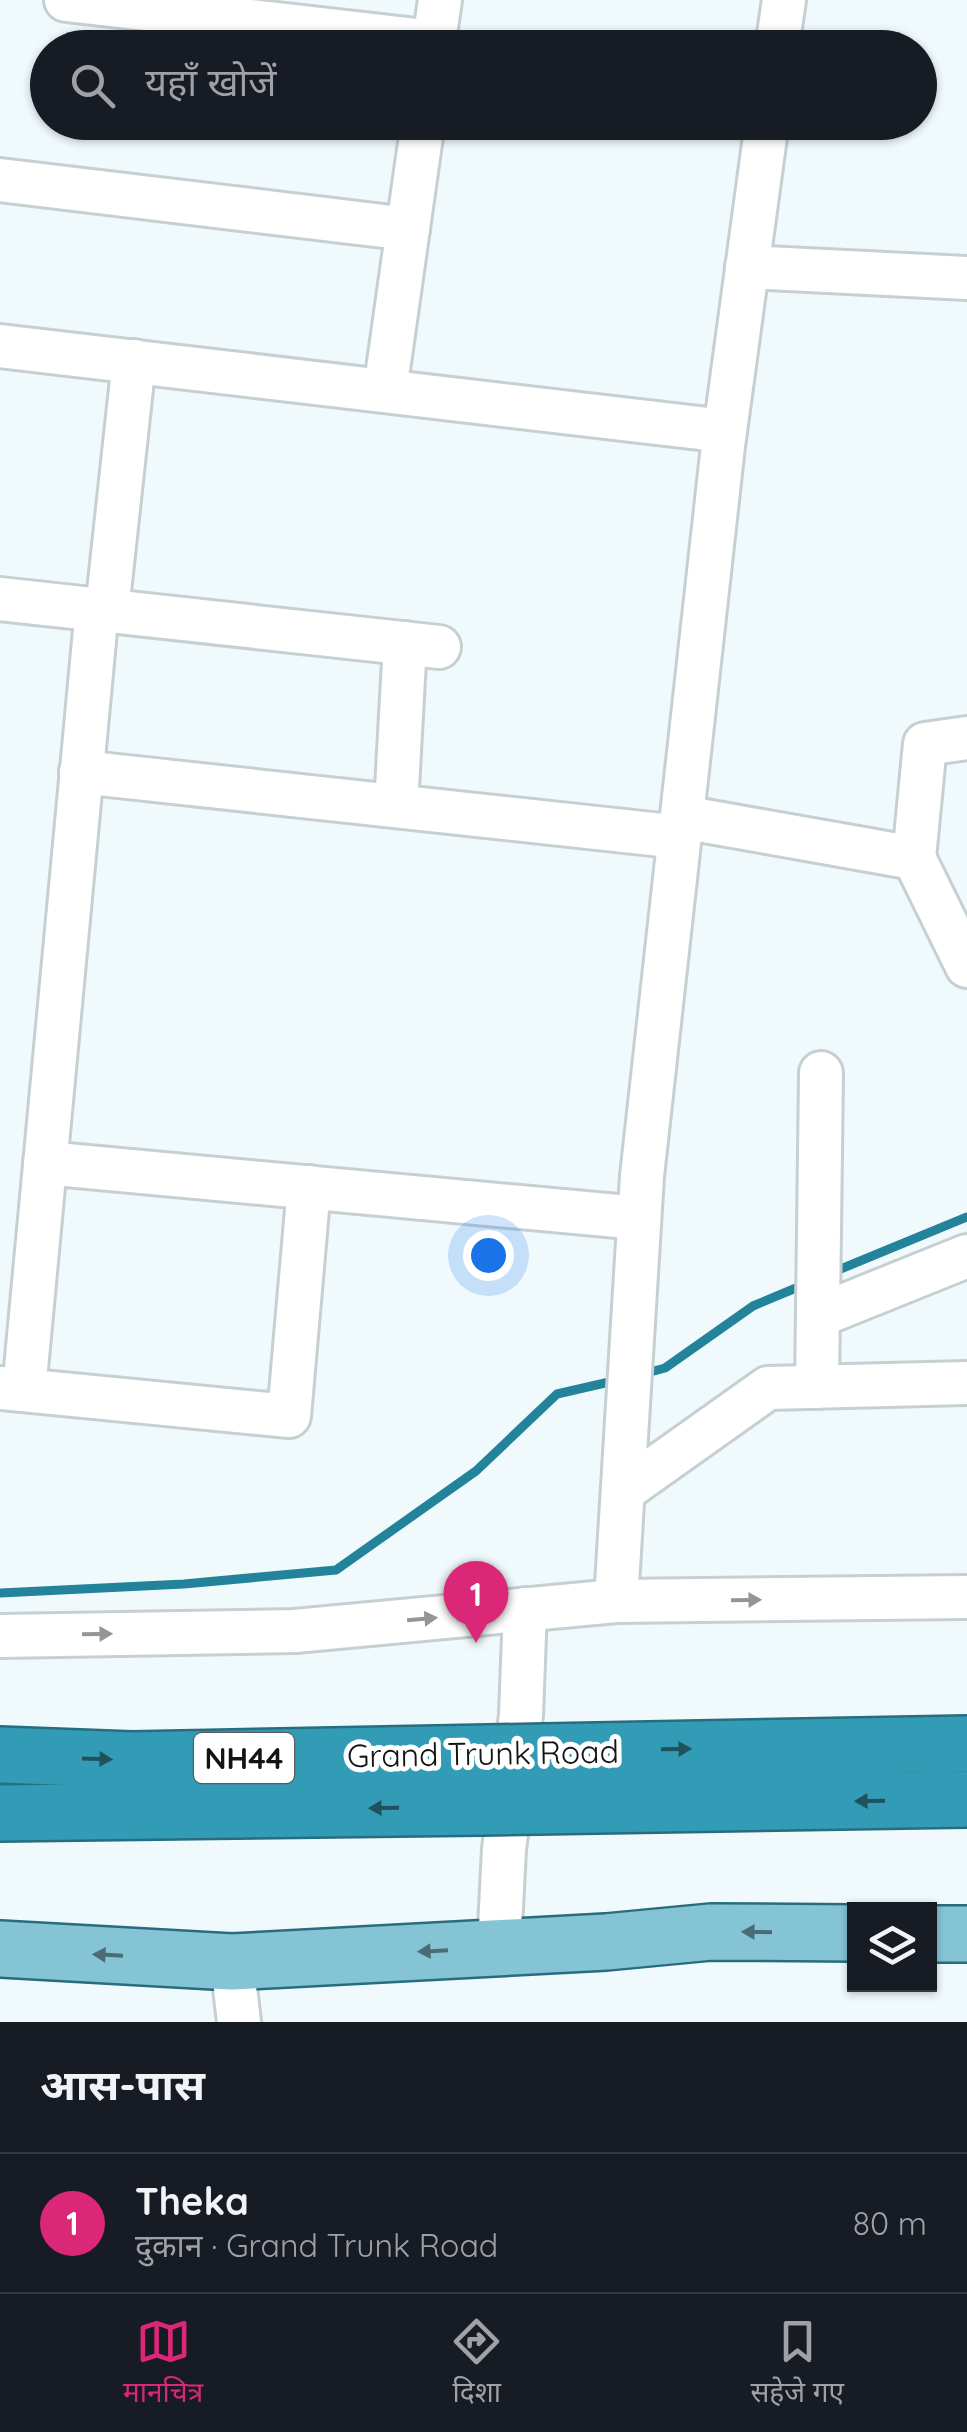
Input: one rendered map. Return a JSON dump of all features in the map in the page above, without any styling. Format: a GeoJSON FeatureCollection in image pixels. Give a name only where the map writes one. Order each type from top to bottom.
{"type":"FeatureCollection","features":[{"type":"Feature","properties":{"kind":"highway","name":"Grand Trunk Road"},"geometry":{"type":"LineString","coordinates":[[0,1755],[132,1760],[967,1744]]}},
{"type":"Feature","properties":{"kind":"highway","name":"Grand Trunk Road"},"geometry":{"type":"LineString","coordinates":[[0,1813],[967,1800]]}},
{"type":"Feature","properties":{"kind":"main road"},"geometry":{"type":"LineString","coordinates":[[0,1950],[232,1962],[606,1942],[712,1932],[847,1933]]}},
{"type":"Feature","properties":{"kind":"main road"},"geometry":{"type":"LineString","coordinates":[[937,1934],[967,1934]]}},
{"type":"Feature","properties":{"kind":"street"},"geometry":{"type":"LineString","coordinates":[[66,0],[134,4],[324,30]]}},
{"type":"Feature","properties":{"kind":"street"},"geometry":{"type":"LineString","coordinates":[[436,30],[440,0]]}},
{"type":"Feature","properties":{"kind":"street"},"geometry":{"type":"LineString","coordinates":[[780,30],[784,0]]}},
{"type":"Feature","properties":{"kind":"street"},"geometry":{"type":"LineString","coordinates":[[385,391],[420,140]]}},
{"type":"Feature","properties":{"kind":"street"},"geometry":{"type":"LineString","coordinates":[[616,1601],[639,1218],[725,431],[765,140]]}},
{"type":"Feature","properties":{"kind":"street"},"geometry":{"type":"LineString","coordinates":[[0,180],[408,229]]}},
{"type":"Feature","properties":{"kind":"street"},"geometry":{"type":"LineString","coordinates":[[747,267],[967,278]]}},
{"type":"Feature","properties":{"kind":"street"},"geometry":{"type":"LineString","coordinates":[[0,346],[725,431]]}},
{"type":"Feature","properties":{"kind":"street"},"geometry":{"type":"LineString","coordinates":[[134,362],[82,772],[45,1163],[12,1389],[289,1416],[309,1187]]}},
{"type":"Feature","properties":{"kind":"street"},"geometry":{"type":"LineString","coordinates":[[0,599],[422,645],[396,806]]}},
{"type":"Feature","properties":{"kind":"street"},"geometry":{"type":"LineString","coordinates":[[967,738],[925,744],[914,858],[967,966]]}},
{"type":"Feature","properties":{"kind":"street"},"geometry":{"type":"LineString","coordinates":[[82,772],[396,806],[681,827],[914,858]]}},
{"type":"Feature","properties":{"kind":"street"},"geometry":{"type":"LineString","coordinates":[[817,1386],[821,1074]]}},
{"type":"Feature","properties":{"kind":"street"},"geometry":{"type":"LineString","coordinates":[[45,1163],[639,1218]]}},
{"type":"Feature","properties":{"kind":"street"},"geometry":{"type":"LineString","coordinates":[[818,1307],[967,1256]]}},
{"type":"Feature","properties":{"kind":"street"},"geometry":{"type":"LineString","coordinates":[[623,1491],[768,1388],[967,1382]]}},
{"type":"Feature","properties":{"kind":"street"},"geometry":{"type":"LineString","coordinates":[[0,1636],[295,1630],[616,1601],[967,1597]]}},
{"type":"Feature","properties":{"kind":"street"},"geometry":{"type":"LineString","coordinates":[[499,1947],[504,1849],[521,1715],[525,1610]]}},
{"type":"Feature","properties":{"kind":"street"},"geometry":{"type":"LineString","coordinates":[[232,1962],[239,2022]]}},
{"type":"Feature","properties":{"kind":"waterway"},"geometry":{"type":"LineString","coordinates":[[831,1273],[967,1217]]}},
{"type":"Feature","properties":{"kind":"waterway"},"geometry":{"type":"LineString","coordinates":[[643,1374],[665,1368],[753,1306],[808,1283]]}},
{"type":"Feature","properties":{"kind":"waterway"},"geometry":{"type":"LineString","coordinates":[[0,1593],[184,1584],[336,1570],[476,1471],[557,1394],[618,1380]]}},
{"type":"Feature","properties":{"kind":"place","name":"Theka"},"geometry":{"type":"Point","coordinates":[476,1643]}}]}
